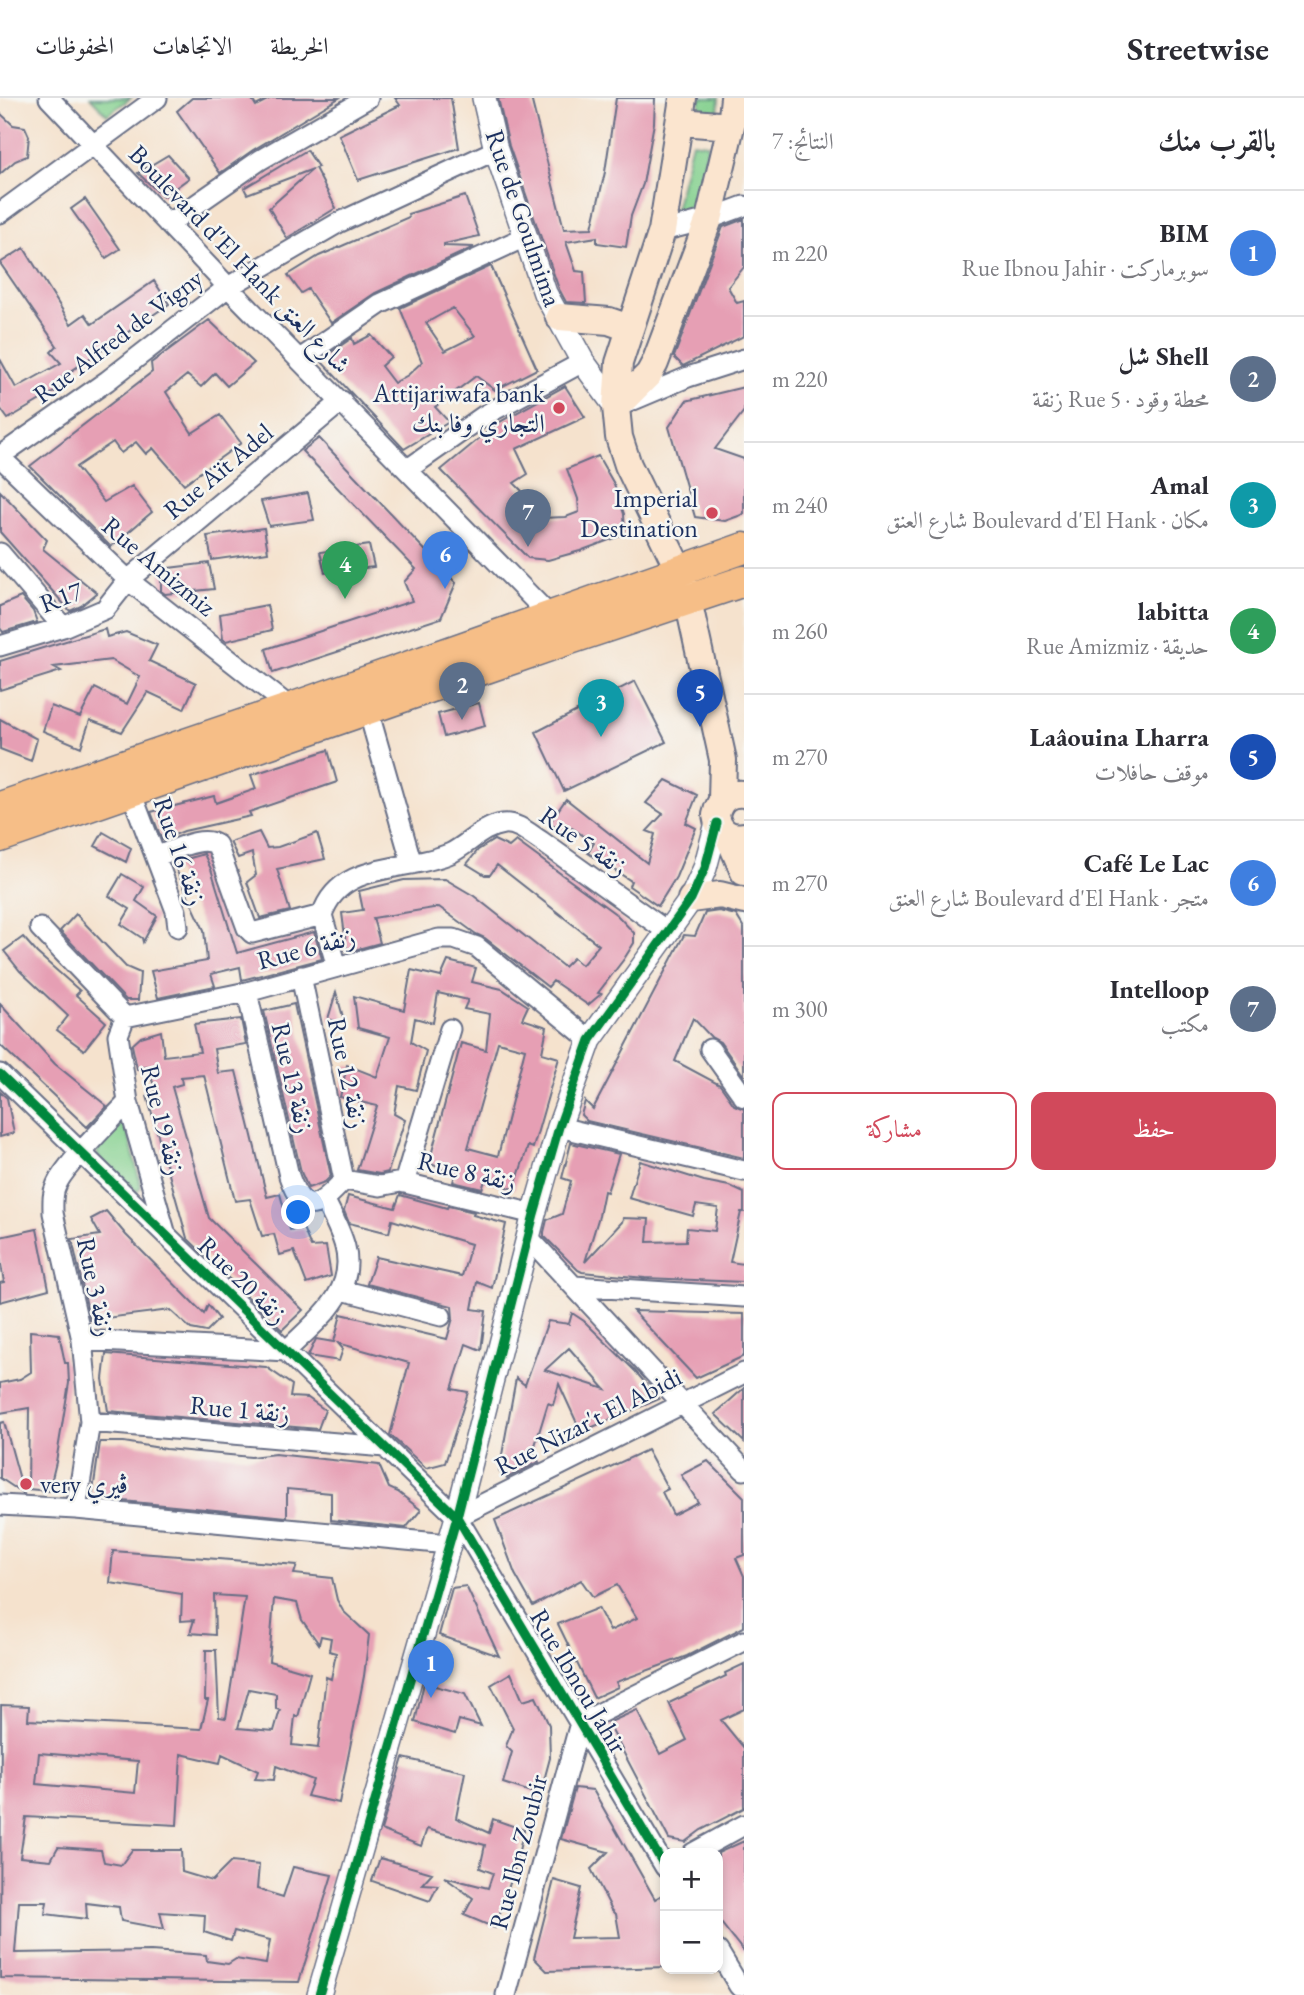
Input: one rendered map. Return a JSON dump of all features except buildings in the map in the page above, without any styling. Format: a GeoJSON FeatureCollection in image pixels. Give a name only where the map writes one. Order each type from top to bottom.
{"type":"FeatureCollection","features":[{"type":"Feature","properties":{"kind":"main road"},"geometry":{"type":"LineString","coordinates":[[616,407],[649,374],[655,363],[709,219],[731,126],[734,98]]}},
{"type":"Feature","properties":{"kind":"main road"},"geometry":{"type":"LineString","coordinates":[[616,407],[619,363],[662,230],[682,110],[731,126]]}},
{"type":"Feature","properties":{"kind":"main road"},"geometry":{"type":"LineString","coordinates":[[559,317],[609,321],[629,328]]}},
{"type":"Feature","properties":{"kind":"main road","name":"Rue de Goulmima"},"geometry":{"type":"LineString","coordinates":[[616,407],[619,437],[628,465],[679,570],[688,600],[723,760],[729,820]]}},
{"type":"Feature","properties":{"kind":"main road"},"geometry":{"type":"LineString","coordinates":[[0,837],[368,710],[556,629],[679,570],[744,548]]}},
{"type":"Feature","properties":{"kind":"main road"},"geometry":{"type":"LineString","coordinates":[[0,807],[291,708],[556,629],[688,600],[744,580]]}},
{"type":"Feature","properties":{"kind":"main road"},"geometry":{"type":"LineString","coordinates":[[729,820],[744,872]]}},
{"type":"Feature","properties":{"kind":"main road"},"geometry":{"type":"LineString","coordinates":[[691,899],[720,895],[744,901]]}},
{"type":"Feature","properties":{"kind":"street","name":"Boulevard d'El Hank شارع العنق"},"geometry":{"type":"LineString","coordinates":[[49,98],[228,287],[408,469],[556,629]]}},
{"type":"Feature","properties":{"kind":"street"},"geometry":{"type":"LineString","coordinates":[[0,213],[157,98]]}},
{"type":"Feature","properties":{"kind":"street"},"geometry":{"type":"LineString","coordinates":[[168,224],[260,160],[368,98]]}},
{"type":"Feature","properties":{"kind":"street","name":"Rue de Goulmima"},"geometry":{"type":"LineString","coordinates":[[484,98],[496,150],[545,293],[583,362],[616,407]]}},
{"type":"Feature","properties":{"kind":"street","name":"Rue Alfred de Vigny"},"geometry":{"type":"LineString","coordinates":[[0,456],[107,381],[228,287],[338,223],[496,150]]}},
{"type":"Feature","properties":{"kind":"street"},"geometry":{"type":"LineString","coordinates":[[662,230],[709,219],[744,206]]}},
{"type":"Feature","properties":{"kind":"street"},"geometry":{"type":"LineString","coordinates":[[300,359],[380,304],[525,237]]}},
{"type":"Feature","properties":{"kind":"street"},"geometry":{"type":"LineString","coordinates":[[616,407],[688,377],[744,359]]}},
{"type":"Feature","properties":{"kind":"street"},"geometry":{"type":"LineString","coordinates":[[408,469],[485,415],[583,362]]}},
{"type":"Feature","properties":{"kind":"street","name":"Rue Aït Adel"},"geometry":{"type":"LineString","coordinates":[[128,580],[342,401]]}},
{"type":"Feature","properties":{"kind":"street","name":"Rue Amizmiz"},"geometry":{"type":"LineString","coordinates":[[0,456],[128,580],[291,708]]}},
{"type":"Feature","properties":{"kind":"street"},"geometry":{"type":"LineString","coordinates":[[0,553],[62,627]]}},
{"type":"Feature","properties":{"kind":"street","name":"R17"},"geometry":{"type":"LineString","coordinates":[[0,646],[62,627],[105,609],[128,580]]}},
{"type":"Feature","properties":{"kind":"street"},"geometry":{"type":"LineString","coordinates":[[368,710],[412,864]]}},
{"type":"Feature","properties":{"kind":"street","name":"Rue 16 زنقة"},"geometry":{"type":"LineString","coordinates":[[131,792],[157,856],[176,911],[178,927]]}},
{"type":"Feature","properties":{"kind":"street"},"geometry":{"type":"LineString","coordinates":[[319,1995],[457,1517],[534,1214],[559,1127],[590,1040],[691,899],[729,820]]}},
{"type":"Feature","properties":{"kind":"street","name":"Rue 5 زنقة"},"geometry":{"type":"LineString","coordinates":[[322,915],[326,903],[342,884],[356,877],[450,853],[492,827],[511,824],[541,841],[668,932]]}},
{"type":"Feature","properties":{"kind":"street"},"geometry":{"type":"LineString","coordinates":[[157,856],[203,841],[213,842],[217,845],[247,928],[252,933],[322,915],[337,967]]}},
{"type":"Feature","properties":{"kind":"street"},"geometry":{"type":"LineString","coordinates":[[40,928],[125,1017]]}},
{"type":"Feature","properties":{"kind":"street","name":"Rue 6 زنقة"},"geometry":{"type":"LineString","coordinates":[[125,1017],[247,992],[439,939],[465,941],[477,947],[590,1040]]}},
{"type":"Feature","properties":{"kind":"street","name":"Rue 12 زنقة"},"geometry":{"type":"LineString","coordinates":[[301,976],[344,1180]]}},
{"type":"Feature","properties":{"kind":"street","name":"Rue 13 زنقة"},"geometry":{"type":"LineString","coordinates":[[247,992],[289,1175],[296,1195],[301,1201],[315,1205],[325,1200]]}},
{"type":"Feature","properties":{"kind":"street","name":"Rue 19 زنقة"},"geometry":{"type":"LineString","coordinates":[[125,1017],[118,1035],[128,1102],[167,1236]]}},
{"type":"Feature","properties":{"kind":"street"},"geometry":{"type":"LineString","coordinates":[[404,1183],[450,1029]]}},
{"type":"Feature","properties":{"kind":"street"},"geometry":{"type":"LineString","coordinates":[[710,1049],[744,1097]]}},
{"type":"Feature","properties":{"kind":"street","name":"Rue 20 زنقة"},"geometry":{"type":"LineString","coordinates":[[0,1074],[457,1517]]}},
{"type":"Feature","properties":{"kind":"street","name":"Rue 3 زنقة"},"geometry":{"type":"LineString","coordinates":[[76,1508],[90,1422],[82,1340],[53,1213],[53,1198],[56,1183],[128,1102]]}},
{"type":"Feature","properties":{"kind":"street"},"geometry":{"type":"LineString","coordinates":[[559,1127],[744,1171]]}},
{"type":"Feature","properties":{"kind":"street"},"geometry":{"type":"LineString","coordinates":[[82,1340],[286,1351],[334,1303],[342,1290],[348,1270],[345,1247],[325,1200],[344,1180]]}},
{"type":"Feature","properties":{"kind":"street","name":"Rue 8 زنقة"},"geometry":{"type":"LineString","coordinates":[[344,1180],[380,1186],[404,1183],[534,1214]]}},
{"type":"Feature","properties":{"kind":"street"},"geometry":{"type":"LineString","coordinates":[[528,1237],[744,1470]]}},
{"type":"Feature","properties":{"kind":"street"},"geometry":{"type":"LineString","coordinates":[[574,1286],[744,1297]]}},
{"type":"Feature","properties":{"kind":"street"},"geometry":{"type":"LineString","coordinates":[[342,1290],[441,1316]]}},
{"type":"Feature","properties":{"kind":"street","name":"Rue Nizar't El Abidi"},"geometry":{"type":"LineString","coordinates":[[457,1517],[744,1373]]}},
{"type":"Feature","properties":{"kind":"street","name":"Rue 1 زنقة"},"geometry":{"type":"LineString","coordinates":[[90,1422],[385,1447]]}},
{"type":"Feature","properties":{"kind":"street"},"geometry":{"type":"LineString","coordinates":[[0,1505],[76,1508],[448,1544]]}},
{"type":"Feature","properties":{"kind":"street","name":"Rue Ibnou Jahir"},"geometry":{"type":"LineString","coordinates":[[457,1517],[660,1859]]}},
{"type":"Feature","properties":{"kind":"street"},"geometry":{"type":"LineString","coordinates":[[580,1723],[744,1641]]}},
{"type":"Feature","properties":{"kind":"street","name":"Rue Ibn Zoubir"},"geometry":{"type":"LineString","coordinates":[[506,1995],[580,1723]]}},
{"type":"Feature","properties":{"kind":"street"},"geometry":{"type":"LineString","coordinates":[[703,1848],[744,1825]]}},
{"type":"Feature","properties":{"kind":"street"},"geometry":{"type":"LineString","coordinates":[[723,1961],[737,1989]]}},
{"type":"Feature","properties":{"kind":"green space"},"geometry":{"type":"Polygon","coordinates":[[[91,98],[131,98],[107,115],[91,98]]]}},
{"type":"Feature","properties":{"kind":"green space"},"geometry":{"type":"Polygon","coordinates":[[[700,98],[719,98],[718,115],[710,116],[700,110],[700,98]]]}},
{"type":"Feature","properties":{"kind":"green space"},"geometry":{"type":"Polygon","coordinates":[[[692,142],[708,144],[694,213],[672,221],[692,142]]]}},
{"type":"Feature","properties":{"kind":"green space"},"geometry":{"type":"Polygon","coordinates":[[[121,1122],[127,1127],[141,1187],[137,1192],[98,1157],[97,1152],[117,1123],[121,1122]]]}},
{"type":"Feature","properties":{"kind":"cycle path"},"geometry":{"type":"LineString","coordinates":[[319,1995],[457,1517],[534,1214],[559,1127],[590,1040],[691,899],[705,868],[717,823]]}},
{"type":"Feature","properties":{"kind":"cycle path"},"geometry":{"type":"LineString","coordinates":[[0,1074],[457,1517],[660,1859]]}},
{"type":"Feature","properties":{"kind":"place","name":"Attijariwafa bank التجاري وفا بنك"},"geometry":{"type":"Point","coordinates":[559,408]}},
{"type":"Feature","properties":{"kind":"place","name":"Imperial Destination"},"geometry":{"type":"Point","coordinates":[712,513]}},
{"type":"Feature","properties":{"kind":"place","name":"Intelloop"},"geometry":{"type":"Point","coordinates":[528,547]}},
{"type":"Feature","properties":{"kind":"place","name":"Café Le Lac"},"geometry":{"type":"Point","coordinates":[445,589]}},
{"type":"Feature","properties":{"kind":"place","name":"labitta"},"geometry":{"type":"Point","coordinates":[345,599]}},
{"type":"Feature","properties":{"kind":"place","name":"Shell شل"},"geometry":{"type":"Point","coordinates":[462,720]}},
{"type":"Feature","properties":{"kind":"place","name":"Laâouina Lharra"},"geometry":{"type":"Point","coordinates":[700,727]}},
{"type":"Feature","properties":{"kind":"place","name":"Amal"},"geometry":{"type":"Point","coordinates":[601,737]}},
{"type":"Feature","properties":{"kind":"place","name":"very ڤيري"},"geometry":{"type":"Point","coordinates":[26,1484]}},
{"type":"Feature","properties":{"kind":"place","name":"BIM"},"geometry":{"type":"Point","coordinates":[431,1698]}}]}
